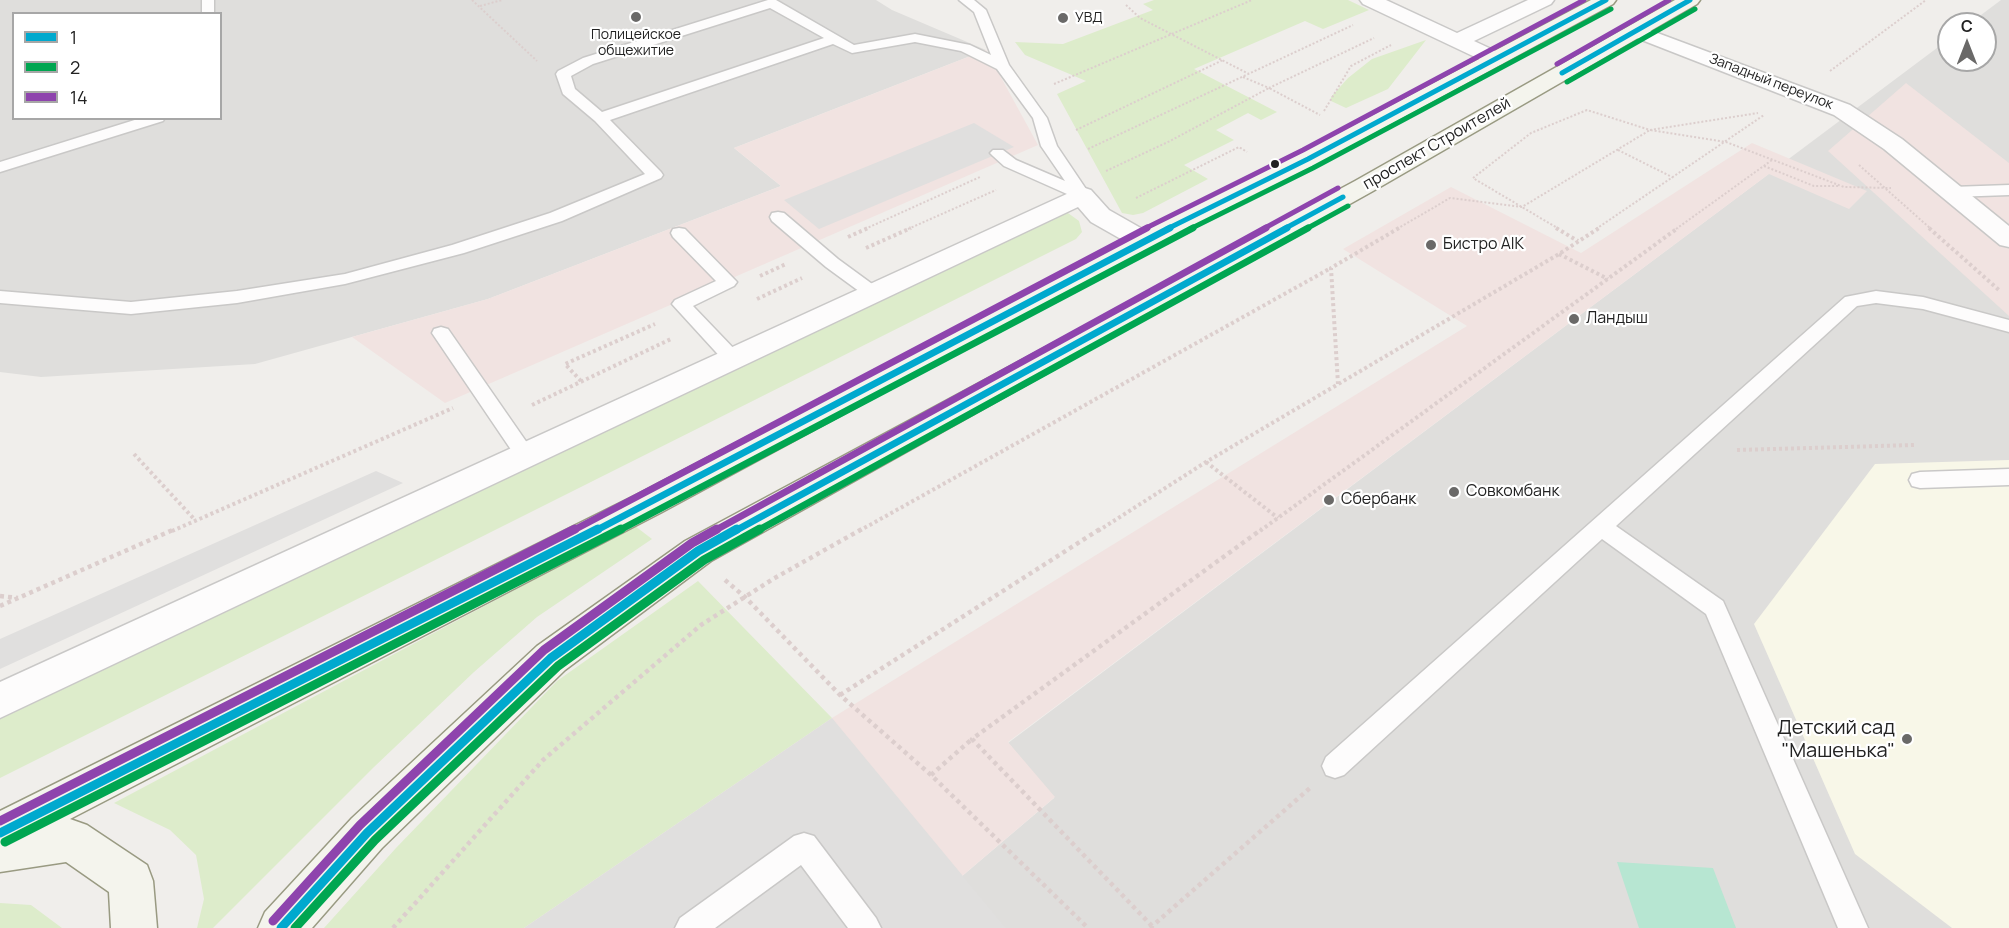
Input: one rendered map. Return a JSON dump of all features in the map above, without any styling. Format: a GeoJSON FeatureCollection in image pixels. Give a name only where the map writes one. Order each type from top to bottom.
{"type":"FeatureCollection","features":[{"type":"Feature","properties":{"kind":"main road"},"geometry":{"type":"LineString","coordinates":[[0,833],[650,504],[1143,241],[1308,159],[1606,0]]}},
{"type":"Feature","properties":{"kind":"main road","name":"проспект Строителей"},"geometry":{"type":"LineString","coordinates":[[281,928],[367,833],[551,658],[698,551],[1364,186],[1690,0]]}},
{"type":"Feature","properties":{"kind":"main road"},"geometry":{"type":"LineString","coordinates":[[0,851],[72,840],[131,881],[134,928]]}},
{"type":"Feature","properties":{"kind":"street"},"geometry":{"type":"LineString","coordinates":[[1457,41],[1544,0]]}},
{"type":"Feature","properties":{"kind":"street"},"geometry":{"type":"LineString","coordinates":[[1380,5],[1494,59]]}},
{"type":"Feature","properties":{"kind":"street","name":"Западный переулок"},"geometry":{"type":"LineString","coordinates":[[1636,31],[1803,93],[1842,110],[1893,144],[2009,239]]}},
{"type":"Feature","properties":{"kind":"street"},"geometry":{"type":"LineString","coordinates":[[0,701],[873,293],[1079,190],[1100,216],[1143,241]]}},
{"type":"Feature","properties":{"kind":"lane"},"geometry":{"type":"LineString","coordinates":[[964,0],[980,10],[1002,66],[1040,118],[1049,146],[1079,190]]}},
{"type":"Feature","properties":{"kind":"lane"},"geometry":{"type":"LineString","coordinates":[[0,297],[130,308],[237,297],[345,279],[458,249],[556,218],[655,175],[600,118],[568,91],[563,74],[588,61],[771,3],[852,49],[915,38],[965,48],[1002,66]]}},
{"type":"Feature","properties":{"kind":"lane"},"geometry":{"type":"LineString","coordinates":[[600,118],[835,39]]}},
{"type":"Feature","properties":{"kind":"lane"},"geometry":{"type":"LineString","coordinates":[[0,167],[152,120]]}},
{"type":"Feature","properties":{"kind":"lane"},"geometry":{"type":"LineString","coordinates":[[1004,158],[1033,174],[1079,190]]}},
{"type":"Feature","properties":{"kind":"lane"},"geometry":{"type":"LineString","coordinates":[[1953,192],[2009,190]]}},
{"type":"Feature","properties":{"kind":"lane"},"geometry":{"type":"LineString","coordinates":[[778,218],[832,263],[873,293]]}},
{"type":"Feature","properties":{"kind":"lane"},"geometry":{"type":"LineString","coordinates":[[679,233],[728,282],[681,304],[732,358]]}},
{"type":"Feature","properties":{"kind":"lane"},"geometry":{"type":"LineString","coordinates":[[1335,766],[1851,301],[1876,297],[1923,303],[2009,326]]}},
{"type":"Feature","properties":{"kind":"lane"},"geometry":{"type":"LineString","coordinates":[[441,333],[525,455]]}},
{"type":"Feature","properties":{"kind":"lane"},"geometry":{"type":"LineString","coordinates":[[1920,480],[2009,477]]}},
{"type":"Feature","properties":{"kind":"lane"},"geometry":{"type":"LineString","coordinates":[[1601,527],[1714,608],[1854,928]]}},
{"type":"Feature","properties":{"kind":"lane"},"geometry":{"type":"LineString","coordinates":[[690,928],[804,846],[866,928]]}},
{"type":"Feature","properties":{"kind":"path"},"geometry":{"type":"LineString","coordinates":[[472,0],[568,91]]}},
{"type":"Feature","properties":{"kind":"path"},"geometry":{"type":"LineString","coordinates":[[479,7],[502,0]]}},
{"type":"Feature","properties":{"kind":"path"},"geometry":{"type":"LineString","coordinates":[[1026,96],[1252,0]]}},
{"type":"Feature","properties":{"kind":"path"},"geometry":{"type":"LineString","coordinates":[[1803,93],[1926,0]]}},
{"type":"Feature","properties":{"kind":"path"},"geometry":{"type":"LineString","coordinates":[[1126,5],[1140,18],[1249,74]]}},
{"type":"Feature","properties":{"kind":"path"},"geometry":{"type":"LineString","coordinates":[[1061,161],[1243,77],[1380,5]]}},
{"type":"Feature","properties":{"kind":"path"},"geometry":{"type":"LineString","coordinates":[[1079,190],[1269,88],[1376,37]]}},
{"type":"Feature","properties":{"kind":"path"},"geometry":{"type":"LineString","coordinates":[[1311,121],[1322,116],[1351,66],[1392,45]]}},
{"type":"Feature","properties":{"kind":"path"},"geometry":{"type":"LineString","coordinates":[[1049,146],[1060,138],[1223,60]]}},
{"type":"Feature","properties":{"kind":"path"},"geometry":{"type":"LineString","coordinates":[[1243,77],[1322,116]]}},
{"type":"Feature","properties":{"kind":"path"},"geometry":{"type":"LineString","coordinates":[[1578,241],[1473,178],[1531,134],[1587,110],[1650,130],[1726,142],[1844,187]]}},
{"type":"Feature","properties":{"kind":"path"},"geometry":{"type":"LineString","coordinates":[[393,928],[543,760],[701,626],[745,597],[1331,268],[1450,198],[1522,207],[1650,130],[1771,110],[1559,254],[1206,462],[840,695]]}},
{"type":"Feature","properties":{"kind":"path"},"geometry":{"type":"LineString","coordinates":[[1239,147],[1250,154]]}},
{"type":"Feature","properties":{"kind":"path"},"geometry":{"type":"LineString","coordinates":[[1618,150],[1674,178]]}},
{"type":"Feature","properties":{"kind":"path"},"geometry":{"type":"LineString","coordinates":[[752,280],[1004,158]]}},
{"type":"Feature","properties":{"kind":"path"},"geometry":{"type":"LineString","coordinates":[[931,775],[972,739],[1772,160]]}},
{"type":"Feature","properties":{"kind":"path"},"geometry":{"type":"LineString","coordinates":[[1859,165],[2000,291]]}},
{"type":"Feature","properties":{"kind":"path"},"geometry":{"type":"LineString","coordinates":[[1764,166],[1814,186],[1953,192]]}},
{"type":"Feature","properties":{"kind":"path"},"geometry":{"type":"LineString","coordinates":[[0,606],[466,403],[481,429],[832,263],[1033,174]]}},
{"type":"Feature","properties":{"kind":"path"},"geometry":{"type":"LineString","coordinates":[[1559,254],[1608,279]]}},
{"type":"Feature","properties":{"kind":"path"},"geometry":{"type":"LineString","coordinates":[[1331,268],[1338,384]]}},
{"type":"Feature","properties":{"kind":"path"},"geometry":{"type":"LineString","coordinates":[[581,381],[565,364],[686,309]]}},
{"type":"Feature","properties":{"kind":"path"},"geometry":{"type":"LineString","coordinates":[[1684,451],[1916,445]]}},
{"type":"Feature","properties":{"kind":"path"},"geometry":{"type":"LineString","coordinates":[[134,454],[195,520]]}},
{"type":"Feature","properties":{"kind":"path"},"geometry":{"type":"LineString","coordinates":[[1206,462],[1278,518]]}},
{"type":"Feature","properties":{"kind":"path"},"geometry":{"type":"LineString","coordinates":[[719,575],[745,597],[840,695],[931,775],[1088,928]]}},
{"type":"Feature","properties":{"kind":"path"},"geometry":{"type":"LineString","coordinates":[[0,596],[19,598]]}},
{"type":"Feature","properties":{"kind":"path"},"geometry":{"type":"LineString","coordinates":[[972,739],[1151,927],[1335,766]]}},
{"type":"Feature","properties":{"kind":"shaded area"},"geometry":{"type":"Polygon","coordinates":[[[0,0],[876,0],[892,10],[986,50],[734,148],[781,186],[488,299],[255,364],[41,377],[0,372],[0,0]]]}},
{"type":"Feature","properties":{"kind":"shaded area"},"geometry":{"type":"Polygon","coordinates":[[[2001,0],[2009,0],[2009,928],[901,928],[1054,798],[1008,743],[1937,48],[1937,72],[1997,72],[1997,12],[1985,12],[2001,0]]]}},
{"type":"Feature","properties":{"kind":"shaded area"},"geometry":{"type":"Polygon","coordinates":[[[986,50],[1038,145],[445,403],[352,337],[488,299],[781,186],[734,148],[986,50]]]}},
{"type":"Feature","properties":{"kind":"shaded area"},"geometry":{"type":"Polygon","coordinates":[[[1906,83],[2009,163],[2009,316],[1828,151],[1906,83]]]}},
{"type":"Feature","properties":{"kind":"shaded area"},"geometry":{"type":"Polygon","coordinates":[[[974,123],[1014,147],[819,229],[784,200],[974,123]]]}},
{"type":"Feature","properties":{"kind":"shaded area"},"geometry":{"type":"Polygon","coordinates":[[[1752,143],[1867,191],[1849,209],[1769,174],[1008,742],[1055,797],[901,928],[524,928],[832,718],[1467,326],[1343,249],[1451,187],[1581,253],[1752,143]]]}},
{"type":"Feature","properties":{"kind":"shaded area","name":"Детский сад \"Машенька\""},"geometry":{"type":"Polygon","coordinates":[[[2009,460],[2009,928],[1952,928],[1855,854],[1754,624],[1875,464],[2009,460]]]}},
{"type":"Feature","properties":{"kind":"shaded area"},"geometry":{"type":"Polygon","coordinates":[[[376,471],[403,483],[0,669],[0,639],[376,471]]]}},
{"type":"Feature","properties":{"kind":"shaded area"},"geometry":{"type":"Polygon","coordinates":[[[832,718],[1006,928],[524,928],[832,718]]]}},
{"type":"Feature","properties":{"kind":"green space"},"geometry":{"type":"Polygon","coordinates":[[[1154,0],[1348,0],[1369,10],[1323,29],[1305,21],[1194,69],[1277,112],[1261,120],[1248,113],[1216,130],[1234,140],[1184,165],[1208,179],[1143,213],[1133,215],[1122,213],[1057,94],[1086,81],[1025,55],[1015,42],[1063,44],[1153,10],[1143,4],[1154,0]]]}},
{"type":"Feature","properties":{"kind":"green space"},"geometry":{"type":"Polygon","coordinates":[[[1426,40],[1388,89],[1346,108],[1331,101],[1331,97],[1348,78],[1372,59],[1426,40]]]}},
{"type":"Feature","properties":{"kind":"green space"},"geometry":{"type":"Polygon","coordinates":[[[1058,213],[1068,213],[1079,221],[1082,232],[1076,239],[0,778],[0,714],[1058,213]]]}},
{"type":"Feature","properties":{"kind":"green space"},"geometry":{"type":"Polygon","coordinates":[[[635,526],[652,539],[537,617],[474,672],[374,767],[213,928],[197,928],[204,899],[196,855],[170,830],[114,803],[635,526]]]}},
{"type":"Feature","properties":{"kind":"green space"},"geometry":{"type":"Polygon","coordinates":[[[698,581],[832,718],[524,928],[324,928],[396,848],[557,681],[698,581]]]}},
{"type":"Feature","properties":{"kind":"green space"},"geometry":{"type":"Polygon","coordinates":[[[1617,862],[1713,868],[1736,928],[1639,928],[1617,862]]]}},
{"type":"Feature","properties":{"kind":"green space"},"geometry":{"type":"Polygon","coordinates":[[[0,903],[31,905],[62,928],[0,928],[0,903]]]}},
{"type":"Feature","properties":{"kind":"transit line","name":"14"},"geometry":{"type":"LineString","coordinates":[[0,821],[645,494],[1139,232],[1303,150],[1584,0]]}},
{"type":"Feature","properties":{"kind":"transit line","name":"1"},"geometry":{"type":"LineString","coordinates":[[0,833],[650,503],[1144,241],[1308,159],[1606,0]]}},
{"type":"Feature","properties":{"kind":"transit line","name":"14"},"geometry":{"type":"LineString","coordinates":[[1557,64],[1669,0]]}},
{"type":"Feature","properties":{"kind":"transit line","name":"1"},"geometry":{"type":"LineString","coordinates":[[1562,73],[1690,0]]}},
{"type":"Feature","properties":{"kind":"transit line","name":"2"},"geometry":{"type":"LineString","coordinates":[[5,842],[655,512],[1149,250],[1313,168],[1611,9]]}},
{"type":"Feature","properties":{"kind":"transit line","name":"2"},"geometry":{"type":"LineString","coordinates":[[1567,82],[1695,9]]}},
{"type":"Feature","properties":{"kind":"transit line","name":"14"},"geometry":{"type":"LineString","coordinates":[[273,921],[360,825],[544,650],[692,543],[1338,188]]}},
{"type":"Feature","properties":{"kind":"transit line","name":"1"},"geometry":{"type":"LineString","coordinates":[[281,928],[367,833],[551,658],[698,551],[1343,197]]}},
{"type":"Feature","properties":{"kind":"transit line","name":"2"},"geometry":{"type":"LineString","coordinates":[[295,928],[375,840],[558,666],[704,560],[1348,206]]}},
{"type":"Feature","properties":{"kind":"place","name":"Полицейское общежитие"},"geometry":{"type":"Point","coordinates":[636,17]}},
{"type":"Feature","properties":{"kind":"place","name":"УВД"},"geometry":{"type":"Point","coordinates":[1063,18]}},
{"type":"Feature","properties":{"kind":"place","name":"Бистро AIK"},"geometry":{"type":"Point","coordinates":[1431,245]}},
{"type":"Feature","properties":{"kind":"place","name":"Ландыш"},"geometry":{"type":"Point","coordinates":[1574,319]}},
{"type":"Feature","properties":{"kind":"place","name":"Совкомбанк"},"geometry":{"type":"Point","coordinates":[1454,492]}},
{"type":"Feature","properties":{"kind":"place","name":"Сбербанк"},"geometry":{"type":"Point","coordinates":[1329,500]}},
{"type":"Feature","properties":{"kind":"place","name":"Детский сад \"Машенька\""},"geometry":{"type":"Point","coordinates":[1907,739]}}]}
